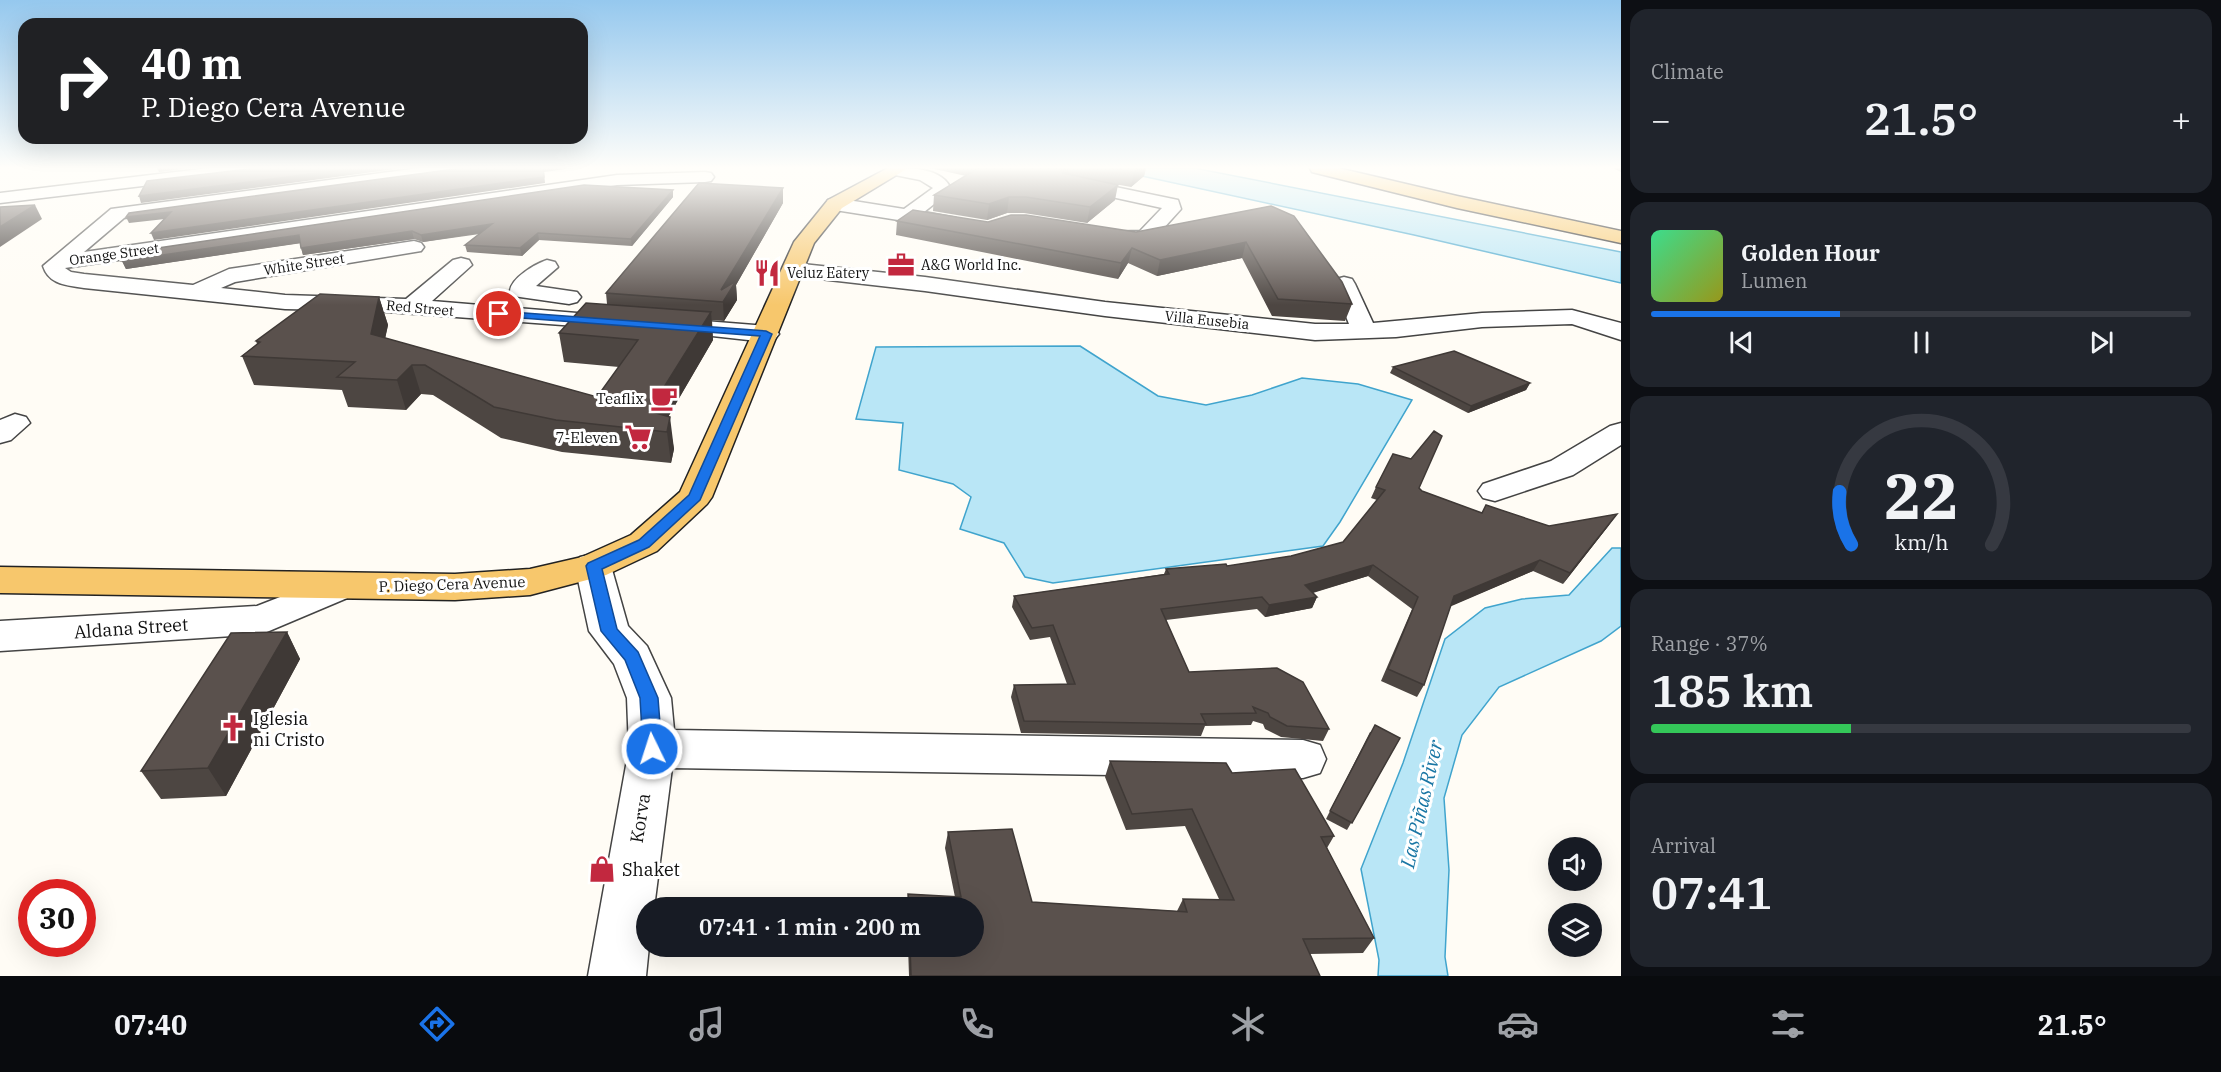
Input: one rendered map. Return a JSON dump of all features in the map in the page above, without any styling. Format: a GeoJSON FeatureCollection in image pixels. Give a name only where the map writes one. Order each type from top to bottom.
{"type":"FeatureCollection","features":[{"type":"Feature","properties":{"kind":"main road","name":"P. Diego Cera Avenue"},"geometry":{"type":"LineString","coordinates":[[0,580],[339,588],[456,587],[530,582],[594,566],[644,543],[695,497],[804,243],[827,214]]}},
{"type":"Feature","properties":{"kind":"main road"},"geometry":{"type":"LineString","coordinates":[[1511,214],[1621,237]]}},
{"type":"Feature","properties":{"kind":"main road"},"geometry":{"type":"LineString","coordinates":[[1557,214],[1621,227]]}},
{"type":"Feature","properties":{"kind":"street"},"geometry":{"type":"LineString","coordinates":[[58,262],[117,214]]}},
{"type":"Feature","properties":{"kind":"street","name":"Orange Street"},"geometry":{"type":"LineString","coordinates":[[58,262],[388,214]]}},
{"type":"Feature","properties":{"kind":"street"},"geometry":{"type":"LineString","coordinates":[[898,214],[964,225]]}},
{"type":"Feature","properties":{"kind":"street"},"geometry":{"type":"LineString","coordinates":[[1097,234],[1132,239],[1145,237],[1168,214]]}},
{"type":"Feature","properties":{"kind":"street","name":"White Street"},"geometry":{"type":"LineString","coordinates":[[198,291],[229,276],[414,247]]}},
{"type":"Feature","properties":{"kind":"street","name":"Red Street"},"geometry":{"type":"LineString","coordinates":[[58,262],[54,266],[56,272],[65,278],[285,302],[375,304],[766,334]]}},
{"type":"Feature","properties":{"kind":"street"},"geometry":{"type":"LineString","coordinates":[[411,307],[461,266]]}},
{"type":"Feature","properties":{"kind":"street"},"geometry":{"type":"LineString","coordinates":[[547,267],[521,287],[521,291],[604,300],[587,320]]}},
{"type":"Feature","properties":{"kind":"street","name":"Villa Eusebia"},"geometry":{"type":"LineString","coordinates":[[793,270],[925,284],[1105,309],[1315,332],[1364,331],[1482,320],[1572,317],[1595,322],[1621,332]]}},
{"type":"Feature","properties":{"kind":"street"},"geometry":{"type":"LineString","coordinates":[[1344,284],[1364,331]]}},
{"type":"Feature","properties":{"kind":"street"},"geometry":{"type":"LineString","coordinates":[[0,422],[15,423],[0,434]]}},
{"type":"Feature","properties":{"kind":"street"},"geometry":{"type":"LineString","coordinates":[[1495,491],[1562,468],[1621,432]]}},
{"type":"Feature","properties":{"kind":"street","name":"Korva"},"geometry":{"type":"LineString","coordinates":[[594,566],[609,631],[632,657],[649,698],[652,749],[617,976]]}},
{"type":"Feature","properties":{"kind":"street","name":"Aldana Street"},"geometry":{"type":"LineString","coordinates":[[0,636],[262,620],[339,588]]}},
{"type":"Feature","properties":{"kind":"street"},"geometry":{"type":"LineString","coordinates":[[652,749],[1303,759]]}},
{"type":"Feature","properties":{"kind":"water"},"geometry":{"type":"Polygon","coordinates":[[[1315,214],[1426,214],[1621,252],[1621,283],[1315,214]]]}},
{"type":"Feature","properties":{"kind":"water"},"geometry":{"type":"Polygon","coordinates":[[[1080,346],[1158,396],[1206,405],[1252,395],[1302,378],[1358,384],[1412,400],[1340,522],[1323,546],[1053,583],[1025,577],[1004,543],[960,529],[971,497],[953,484],[899,470],[903,423],[856,419],[876,347],[1080,346]]]}},
{"type":"Feature","properties":{"kind":"water","name":"Las Piñas River"},"geometry":{"type":"Polygon","coordinates":[[[1612,548],[1621,548],[1621,626],[1601,641],[1499,687],[1462,735],[1444,798],[1449,870],[1445,957],[1448,976],[1378,976],[1379,960],[1361,869],[1403,763],[1445,639],[1485,608],[1522,599],[1569,595],[1612,548]]]}},
{"type":"Feature","properties":{"kind":"building"},"geometry":{"type":"Polygon","coordinates":[[[0,214],[21,214],[0,227],[0,214]]]}},
{"type":"Feature","properties":{"kind":"building"},"geometry":{"type":"Polygon","coordinates":[[[129,214],[157,214],[126,217],[129,214]]]}},
{"type":"Feature","properties":{"kind":"building"},"geometry":{"type":"Polygon","coordinates":[[[170,214],[288,214],[151,233],[170,214]]]}},
{"type":"Feature","properties":{"kind":"building"},"geometry":{"type":"Polygon","coordinates":[[[391,214],[653,214],[631,239],[538,233],[520,248],[465,245],[492,224],[421,235],[412,231],[301,248],[299,235],[122,261],[131,252],[391,214]]]}},
{"type":"Feature","properties":{"kind":"building"},"geometry":{"type":"Polygon","coordinates":[[[673,214],[767,214],[721,290],[736,281],[723,302],[606,293],[673,214]]]}},
{"type":"Feature","properties":{"kind":"building"},"geometry":{"type":"Polygon","coordinates":[[[908,214],[935,214],[988,222],[1011,215],[1026,215],[1136,232],[1232,214],[1288,214],[1294,216],[1342,282],[1352,304],[1278,299],[1246,242],[1160,260],[1132,248],[1121,263],[897,221],[908,214]]]}},
{"type":"Feature","properties":{"kind":"building"},"geometry":{"type":"Polygon","coordinates":[[[320,294],[379,297],[371,334],[597,397],[638,340],[559,333],[586,303],[711,312],[649,411],[670,417],[667,432],[556,420],[494,407],[425,365],[412,365],[397,380],[337,377],[355,362],[242,356],[260,342],[256,341],[320,294]]]}},
{"type":"Feature","properties":{"kind":"building"},"geometry":{"type":"Polygon","coordinates":[[[1454,351],[1530,383],[1471,406],[1393,367],[1454,351]]]}},
{"type":"Feature","properties":{"kind":"building"},"geometry":{"type":"Polygon","coordinates":[[[1434,431],[1442,436],[1419,488],[1422,491],[1482,513],[1486,505],[1549,526],[1617,514],[1570,573],[1540,560],[1454,596],[1424,685],[1388,669],[1418,597],[1373,565],[1305,585],[1317,597],[1269,605],[1262,597],[1161,609],[1189,672],[1277,668],[1303,682],[1329,729],[1287,726],[1270,717],[1268,713],[1253,707],[1256,713],[1201,714],[1206,724],[1024,721],[1014,685],[1075,684],[1053,625],[1032,628],[1014,596],[1169,574],[1166,569],[1226,564],[1227,566],[1291,556],[1343,542],[1385,490],[1376,487],[1393,454],[1411,459],[1434,431]]]}},
{"type":"Feature","properties":{"kind":"building"},"geometry":{"type":"Polygon","coordinates":[[[287,632],[208,768],[141,771],[231,633],[287,632]]]}},
{"type":"Feature","properties":{"kind":"building"},"geometry":{"type":"Polygon","coordinates":[[[1375,725],[1400,738],[1352,823],[1330,811],[1375,725]]]}},
{"type":"Feature","properties":{"kind":"building"},"geometry":{"type":"Polygon","coordinates":[[[1110,761],[1226,763],[1232,773],[1295,769],[1334,836],[1321,837],[1374,938],[1303,939],[1320,976],[911,976],[910,957],[984,957],[984,897],[961,897],[948,832],[1012,829],[1032,902],[1187,912],[1183,899],[1234,900],[1192,809],[1132,814],[1110,761]]]}},
{"type":"Feature","properties":{"kind":"building"},"geometry":{"type":"Polygon","coordinates":[[[908,894],[961,897],[908,897],[908,894]]]}},
{"type":"Feature","properties":{"kind":"place","name":"A&G World Inc."},"geometry":{"type":"Point","coordinates":[901,265]}},
{"type":"Feature","properties":{"kind":"place","name":"Veluz Eatery"},"geometry":{"type":"Point","coordinates":[767,273]}},
{"type":"Feature","properties":{"kind":"place","name":"Teaflix"},"geometry":{"type":"Point","coordinates":[664,398]}},
{"type":"Feature","properties":{"kind":"place","name":"7-Eleven"},"geometry":{"type":"Point","coordinates":[638,437]}},
{"type":"Feature","properties":{"kind":"place","name":"Iglesia ni Cristo"},"geometry":{"type":"Point","coordinates":[233,728]}},
{"type":"Feature","properties":{"kind":"place","name":"Shaket"},"geometry":{"type":"Point","coordinates":[602,869]}},
{"type":"Feature","properties":{"kind":"route"},"geometry":{"type":"LineString","coordinates":[[499,314],[766,334],[695,497],[644,543],[594,566],[609,631],[632,657],[649,698],[652,749]]}}]}
